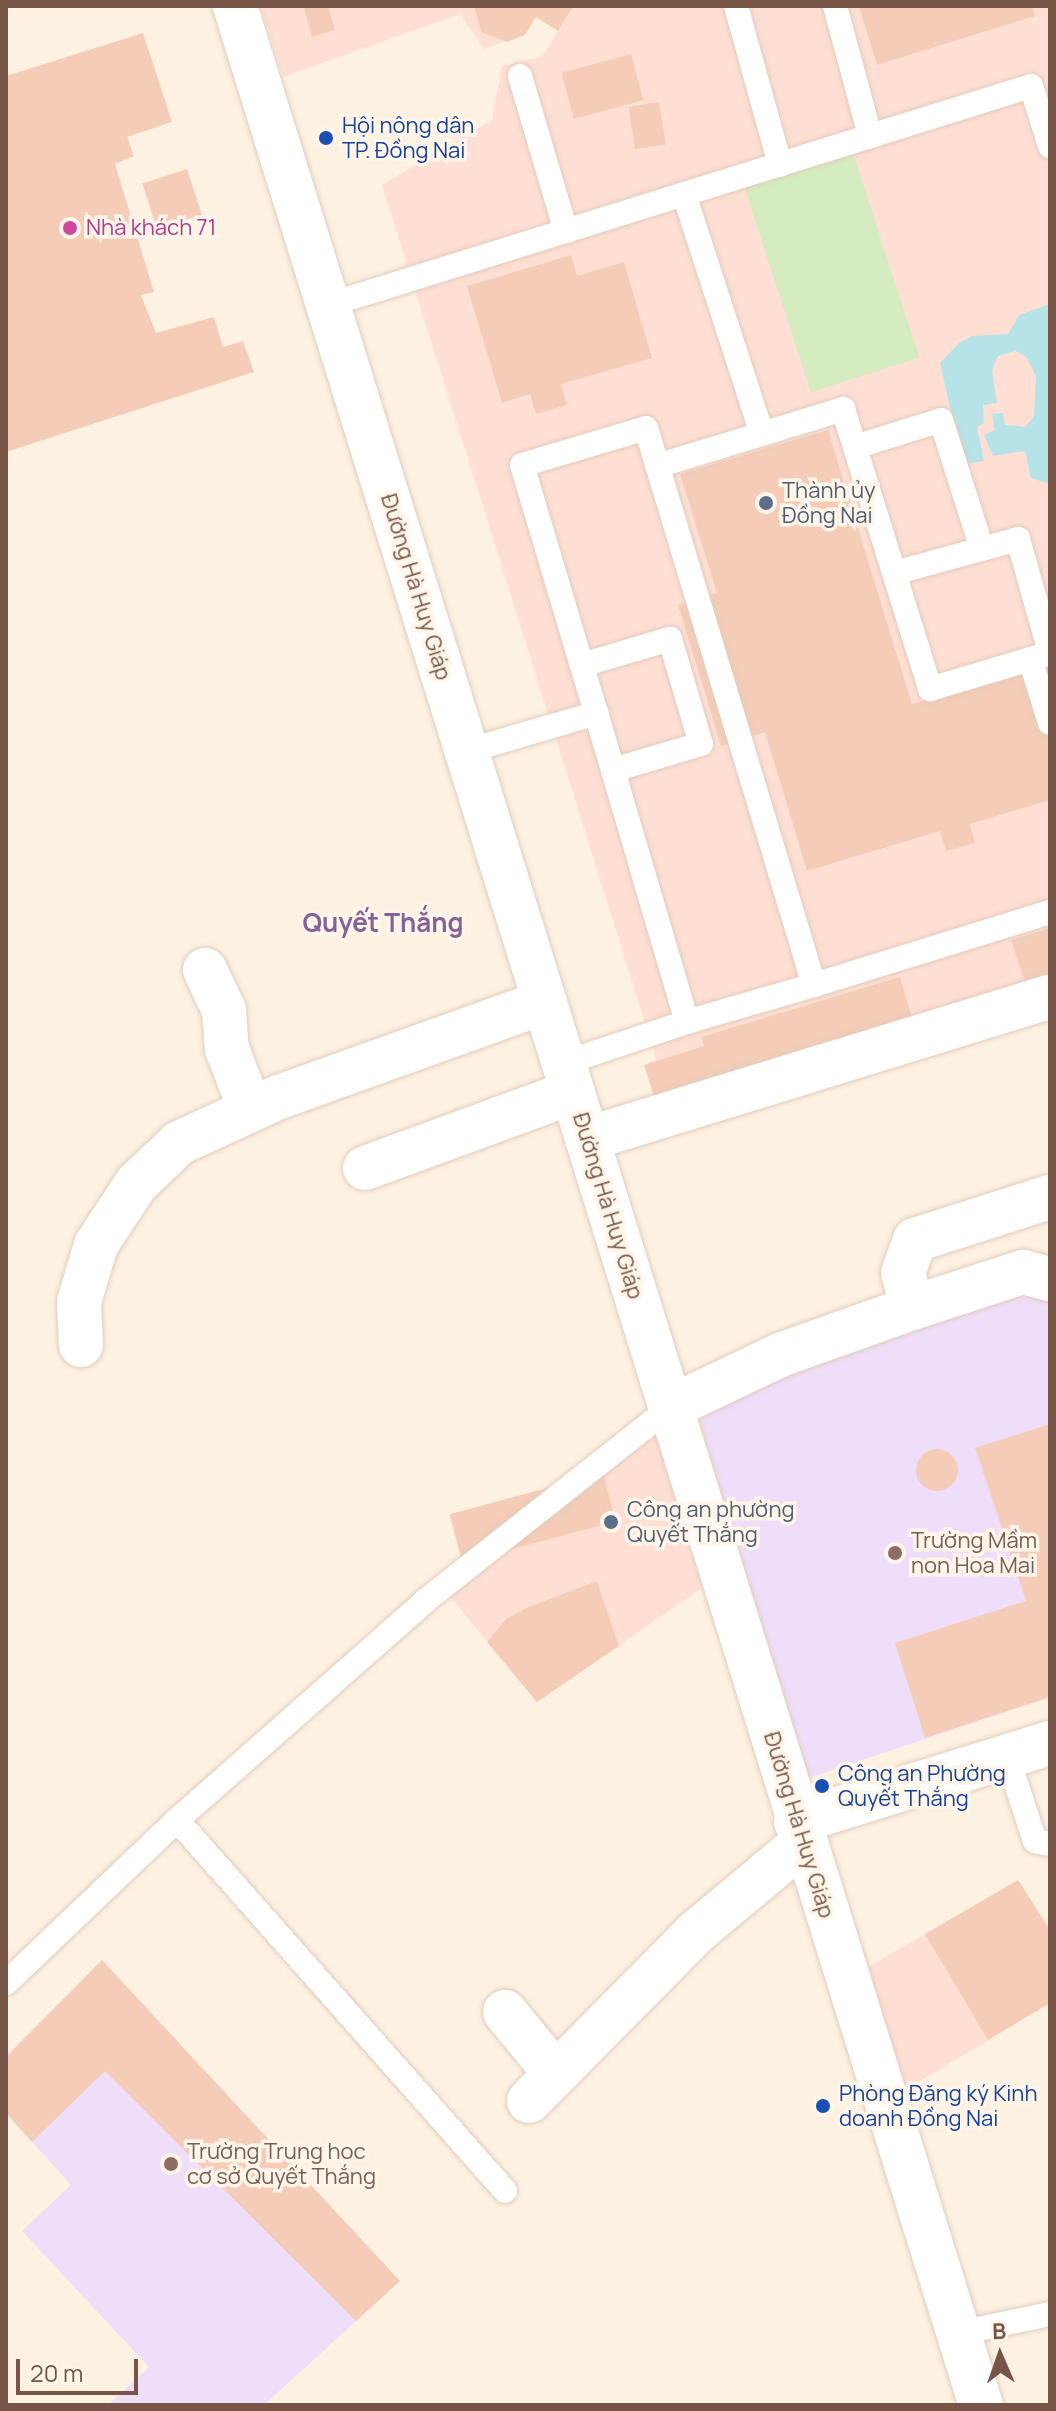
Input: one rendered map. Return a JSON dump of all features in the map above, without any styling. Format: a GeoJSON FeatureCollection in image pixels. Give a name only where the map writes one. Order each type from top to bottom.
{"type":"FeatureCollection","features":[{"type":"Feature","properties":{"kind":"street","name":"Đường Hà Huy Giáp"},"geometry":{"type":"LineString","coordinates":[[235,6],[671,1407],[799,1832],[981,2405]]}},
{"type":"Feature","properties":{"kind":"street"},"geometry":{"type":"LineString","coordinates":[[205,970],[224,1010],[227,1049],[250,1108]]}},
{"type":"Feature","properties":{"kind":"street"},"geometry":{"type":"LineString","coordinates":[[587,1139],[1050,997]]}},
{"type":"Feature","properties":{"kind":"street"},"geometry":{"type":"LineString","coordinates":[[81,1345],[77,1326],[83,1279],[118,1207],[151,1165],[179,1143],[250,1108],[545,1002]]}},
{"type":"Feature","properties":{"kind":"street"},"geometry":{"type":"LineString","coordinates":[[365,1168],[568,1077]]}},
{"type":"Feature","properties":{"kind":"street"},"geometry":{"type":"LineString","coordinates":[[912,1308],[903,1273],[908,1248],[915,1240],[1050,1197]]}},
{"type":"Feature","properties":{"kind":"street"},"geometry":{"type":"LineString","coordinates":[[671,1407],[780,1355],[912,1308],[1036,1276],[1005,1211]]}},
{"type":"Feature","properties":{"kind":"street"},"geometry":{"type":"LineString","coordinates":[[505,2012],[542,2087],[799,1832],[1050,1743]]}},
{"type":"Feature","properties":{"kind":"lane"},"geometry":{"type":"LineString","coordinates":[[736,6],[780,165]]}},
{"type":"Feature","properties":{"kind":"lane"},"geometry":{"type":"LineString","coordinates":[[835,6],[870,136]]}},
{"type":"Feature","properties":{"kind":"lane"},"geometry":{"type":"LineString","coordinates":[[520,76],[566,231]]}},
{"type":"Feature","properties":{"kind":"lane"},"geometry":{"type":"LineString","coordinates":[[328,305],[1031,86],[1050,146]]}},
{"type":"Feature","properties":{"kind":"lane"},"geometry":{"type":"LineString","coordinates":[[684,194],[762,434]]}},
{"type":"Feature","properties":{"kind":"lane"},"geometry":{"type":"LineString","coordinates":[[657,466],[843,409],[930,689],[1043,654]]}},
{"type":"Feature","properties":{"kind":"lane"},"geometry":{"type":"LineString","coordinates":[[855,447],[941,420],[982,549]]}},
{"type":"Feature","properties":{"kind":"lane"},"geometry":{"type":"LineString","coordinates":[[687,1022],[522,465],[646,428],[814,985]]}},
{"type":"Feature","properties":{"kind":"lane"},"geometry":{"type":"LineString","coordinates":[[894,573],[1018,539],[1043,654],[1050,723]]}},
{"type":"Feature","properties":{"kind":"lane"},"geometry":{"type":"LineString","coordinates":[[582,665],[670,639],[701,744],[613,770]]}},
{"type":"Feature","properties":{"kind":"lane"},"geometry":{"type":"LineString","coordinates":[[685,690],[722,679]]}},
{"type":"Feature","properties":{"kind":"lane"},"geometry":{"type":"LineString","coordinates":[[467,751],[597,713]]}},
{"type":"Feature","properties":{"kind":"lane"},"geometry":{"type":"LineString","coordinates":[[568,1077],[687,1022],[1050,912]]}},
{"type":"Feature","properties":{"kind":"lane"},"geometry":{"type":"LineString","coordinates":[[6,1983],[177,1820],[425,1601],[671,1407]]}},
{"type":"Feature","properties":{"kind":"lane"},"geometry":{"type":"LineString","coordinates":[[1007,1756],[1035,1841],[1050,1844]]}},
{"type":"Feature","properties":{"kind":"lane"},"geometry":{"type":"LineString","coordinates":[[177,1820],[505,2191]]}},
{"type":"Feature","properties":{"kind":"lane"},"geometry":{"type":"LineString","coordinates":[[959,2333],[1050,2314]]}},
{"type":"Feature","properties":{"kind":"shaded area","name":"Thành ủy Đồng Nai"},"geometry":{"type":"Polygon","coordinates":[[[261,6],[1050,6],[1050,975],[654,1096],[644,1065],[656,1060],[649,1035],[382,185],[492,120],[502,66],[542,57],[558,31],[536,17],[525,35],[484,49],[460,14],[283,77],[261,6]]]}},
{"type":"Feature","properties":{"kind":"shaded area","name":"Trường Mầm non Hoa Mai"},"geometry":{"type":"Polygon","coordinates":[[[1023,1287],[1050,1298],[1050,1697],[809,1778],[696,1410],[1023,1287]]]}},
{"type":"Feature","properties":{"kind":"shaded area","name":"Công an phường Quyết Thắng"},"geometry":{"type":"Polygon","coordinates":[[[655,1432],[702,1588],[537,1702],[449,1595],[655,1432]]]}},
{"type":"Feature","properties":{"kind":"shaded area"},"geometry":{"type":"Polygon","coordinates":[[[1018,1880],[1050,1930],[1050,2003],[907,2089],[868,1967],[1018,1880]]]}},
{"type":"Feature","properties":{"kind":"shaded area","name":"Trường Trung học cơ sở Quyết Thắng"},"geometry":{"type":"Polygon","coordinates":[[[102,1960],[400,2281],[264,2405],[108,2405],[149,2367],[22,2231],[71,2185],[6,2113],[6,2057],[102,1960]]]}},
{"type":"Feature","properties":{"kind":"green space"},"geometry":{"type":"Polygon","coordinates":[[[852,150],[919,357],[811,393],[744,185],[852,150]]]}},
{"type":"Feature","properties":{"kind":"water"},"geometry":{"type":"Polygon","coordinates":[[[1050,304],[1050,484],[1031,478],[1025,451],[993,456],[984,435],[995,430],[992,414],[1003,413],[1005,425],[1025,427],[1034,416],[1036,376],[1026,357],[1016,351],[998,356],[992,370],[997,403],[983,405],[984,423],[977,427],[984,461],[963,464],[940,363],[959,343],[972,336],[1008,334],[1019,315],[1050,304]]]}},
{"type":"Feature","properties":{"kind":"building"},"geometry":{"type":"Polygon","coordinates":[[[328,6],[335,30],[312,37],[304,8],[328,6]]]}},
{"type":"Feature","properties":{"kind":"building"},"geometry":{"type":"Polygon","coordinates":[[[474,6],[573,6],[558,31],[536,17],[525,35],[507,42],[481,32],[474,6]]]}},
{"type":"Feature","properties":{"kind":"building"},"geometry":{"type":"Polygon","coordinates":[[[859,6],[1032,6],[1035,16],[877,65],[859,6]]]}},
{"type":"Feature","properties":{"kind":"building","name":"Nhà khách 71"},"geometry":{"type":"Polygon","coordinates":[[[143,33],[172,122],[127,137],[134,156],[115,164],[154,292],[141,295],[156,333],[214,317],[223,347],[243,341],[254,372],[6,452],[6,76],[143,33]]]}},
{"type":"Feature","properties":{"kind":"building"},"geometry":{"type":"Polygon","coordinates":[[[631,54],[643,100],[574,119],[561,73],[631,54]]]}},
{"type":"Feature","properties":{"kind":"building"},"geometry":{"type":"Polygon","coordinates":[[[659,102],[666,144],[635,149],[628,107],[659,102]]]}},
{"type":"Feature","properties":{"kind":"building"},"geometry":{"type":"Polygon","coordinates":[[[187,169],[202,215],[157,229],[142,184],[187,169]]]}},
{"type":"Feature","properties":{"kind":"building"},"geometry":{"type":"Polygon","coordinates":[[[571,255],[577,276],[624,262],[652,358],[561,384],[567,405],[536,414],[530,394],[502,403],[467,286],[571,255]]]}},
{"type":"Feature","properties":{"kind":"building"},"geometry":{"type":"Polygon","coordinates":[[[828,430],[912,704],[1050,662],[1050,800],[970,824],[975,843],[946,851],[940,831],[807,871],[765,732],[721,746],[678,605],[717,593],[680,474],[828,430]]]}},
{"type":"Feature","properties":{"kind":"building"},"geometry":{"type":"Polygon","coordinates":[[[1050,928],[1050,975],[1025,983],[1011,940],[1050,928]]]}},
{"type":"Feature","properties":{"kind":"building"},"geometry":{"type":"Polygon","coordinates":[[[900,977],[912,1018],[654,1096],[644,1065],[704,1046],[701,1037],[900,977]]]}},
{"type":"Feature","properties":{"kind":"building"},"geometry":{"type":"Polygon","coordinates":[[[1050,1424],[1050,1697],[925,1738],[895,1643],[1026,1601],[975,1448],[1050,1424]]]}},
{"type":"Feature","properties":{"kind":"building"},"geometry":{"type":"Polygon","coordinates":[[[937,1449],[952,1455],[958,1470],[952,1485],[937,1491],[922,1485],[916,1470],[922,1455],[937,1449]]]}},
{"type":"Feature","properties":{"kind":"building"},"geometry":{"type":"Polygon","coordinates":[[[603,1473],[616,1521],[462,1562],[449,1514],[603,1473]]]}},
{"type":"Feature","properties":{"kind":"building"},"geometry":{"type":"Polygon","coordinates":[[[597,1581],[619,1646],[537,1702],[487,1642],[506,1619],[526,1608],[597,1581]]]}},
{"type":"Feature","properties":{"kind":"building"},"geometry":{"type":"Polygon","coordinates":[[[1018,1880],[1050,1930],[1050,2003],[988,2040],[925,1934],[1018,1880]]]}},
{"type":"Feature","properties":{"kind":"building"},"geometry":{"type":"Polygon","coordinates":[[[102,1960],[400,2281],[356,2321],[105,2071],[32,2142],[6,2113],[6,2057],[102,1960]]]}},
{"type":"Feature","properties":{"kind":"place","name":"Hội nông dân TP. Đồng Nai"},"geometry":{"type":"Point","coordinates":[326,138]}},
{"type":"Feature","properties":{"kind":"place","name":"Nhà khách 71"},"geometry":{"type":"Point","coordinates":[70,228]}},
{"type":"Feature","properties":{"kind":"place","name":"Thành ủy Đồng Nai"},"geometry":{"type":"Point","coordinates":[766,503]}},
{"type":"Feature","properties":{"kind":"place","name":"Công an phường Quyết Thắng"},"geometry":{"type":"Point","coordinates":[611,1522]}},
{"type":"Feature","properties":{"kind":"place","name":"Trường Mầm non Hoa Mai"},"geometry":{"type":"Point","coordinates":[895,1553]}},
{"type":"Feature","properties":{"kind":"place","name":"Công an Phường Quyết Thắng"},"geometry":{"type":"Point","coordinates":[822,1786]}},
{"type":"Feature","properties":{"kind":"place","name":"Phòng Đăng ký Kinh doanh Đồng Nai"},"geometry":{"type":"Point","coordinates":[823,2106]}},
{"type":"Feature","properties":{"kind":"place","name":"Trường Trung học cơ sở Quyết Thắng"},"geometry":{"type":"Point","coordinates":[171,2164]}},
{"type":"Feature","properties":{"kind":"district","name":"Quyết Thắng"},"geometry":{"type":"Point","coordinates":[383,923]}}]}
